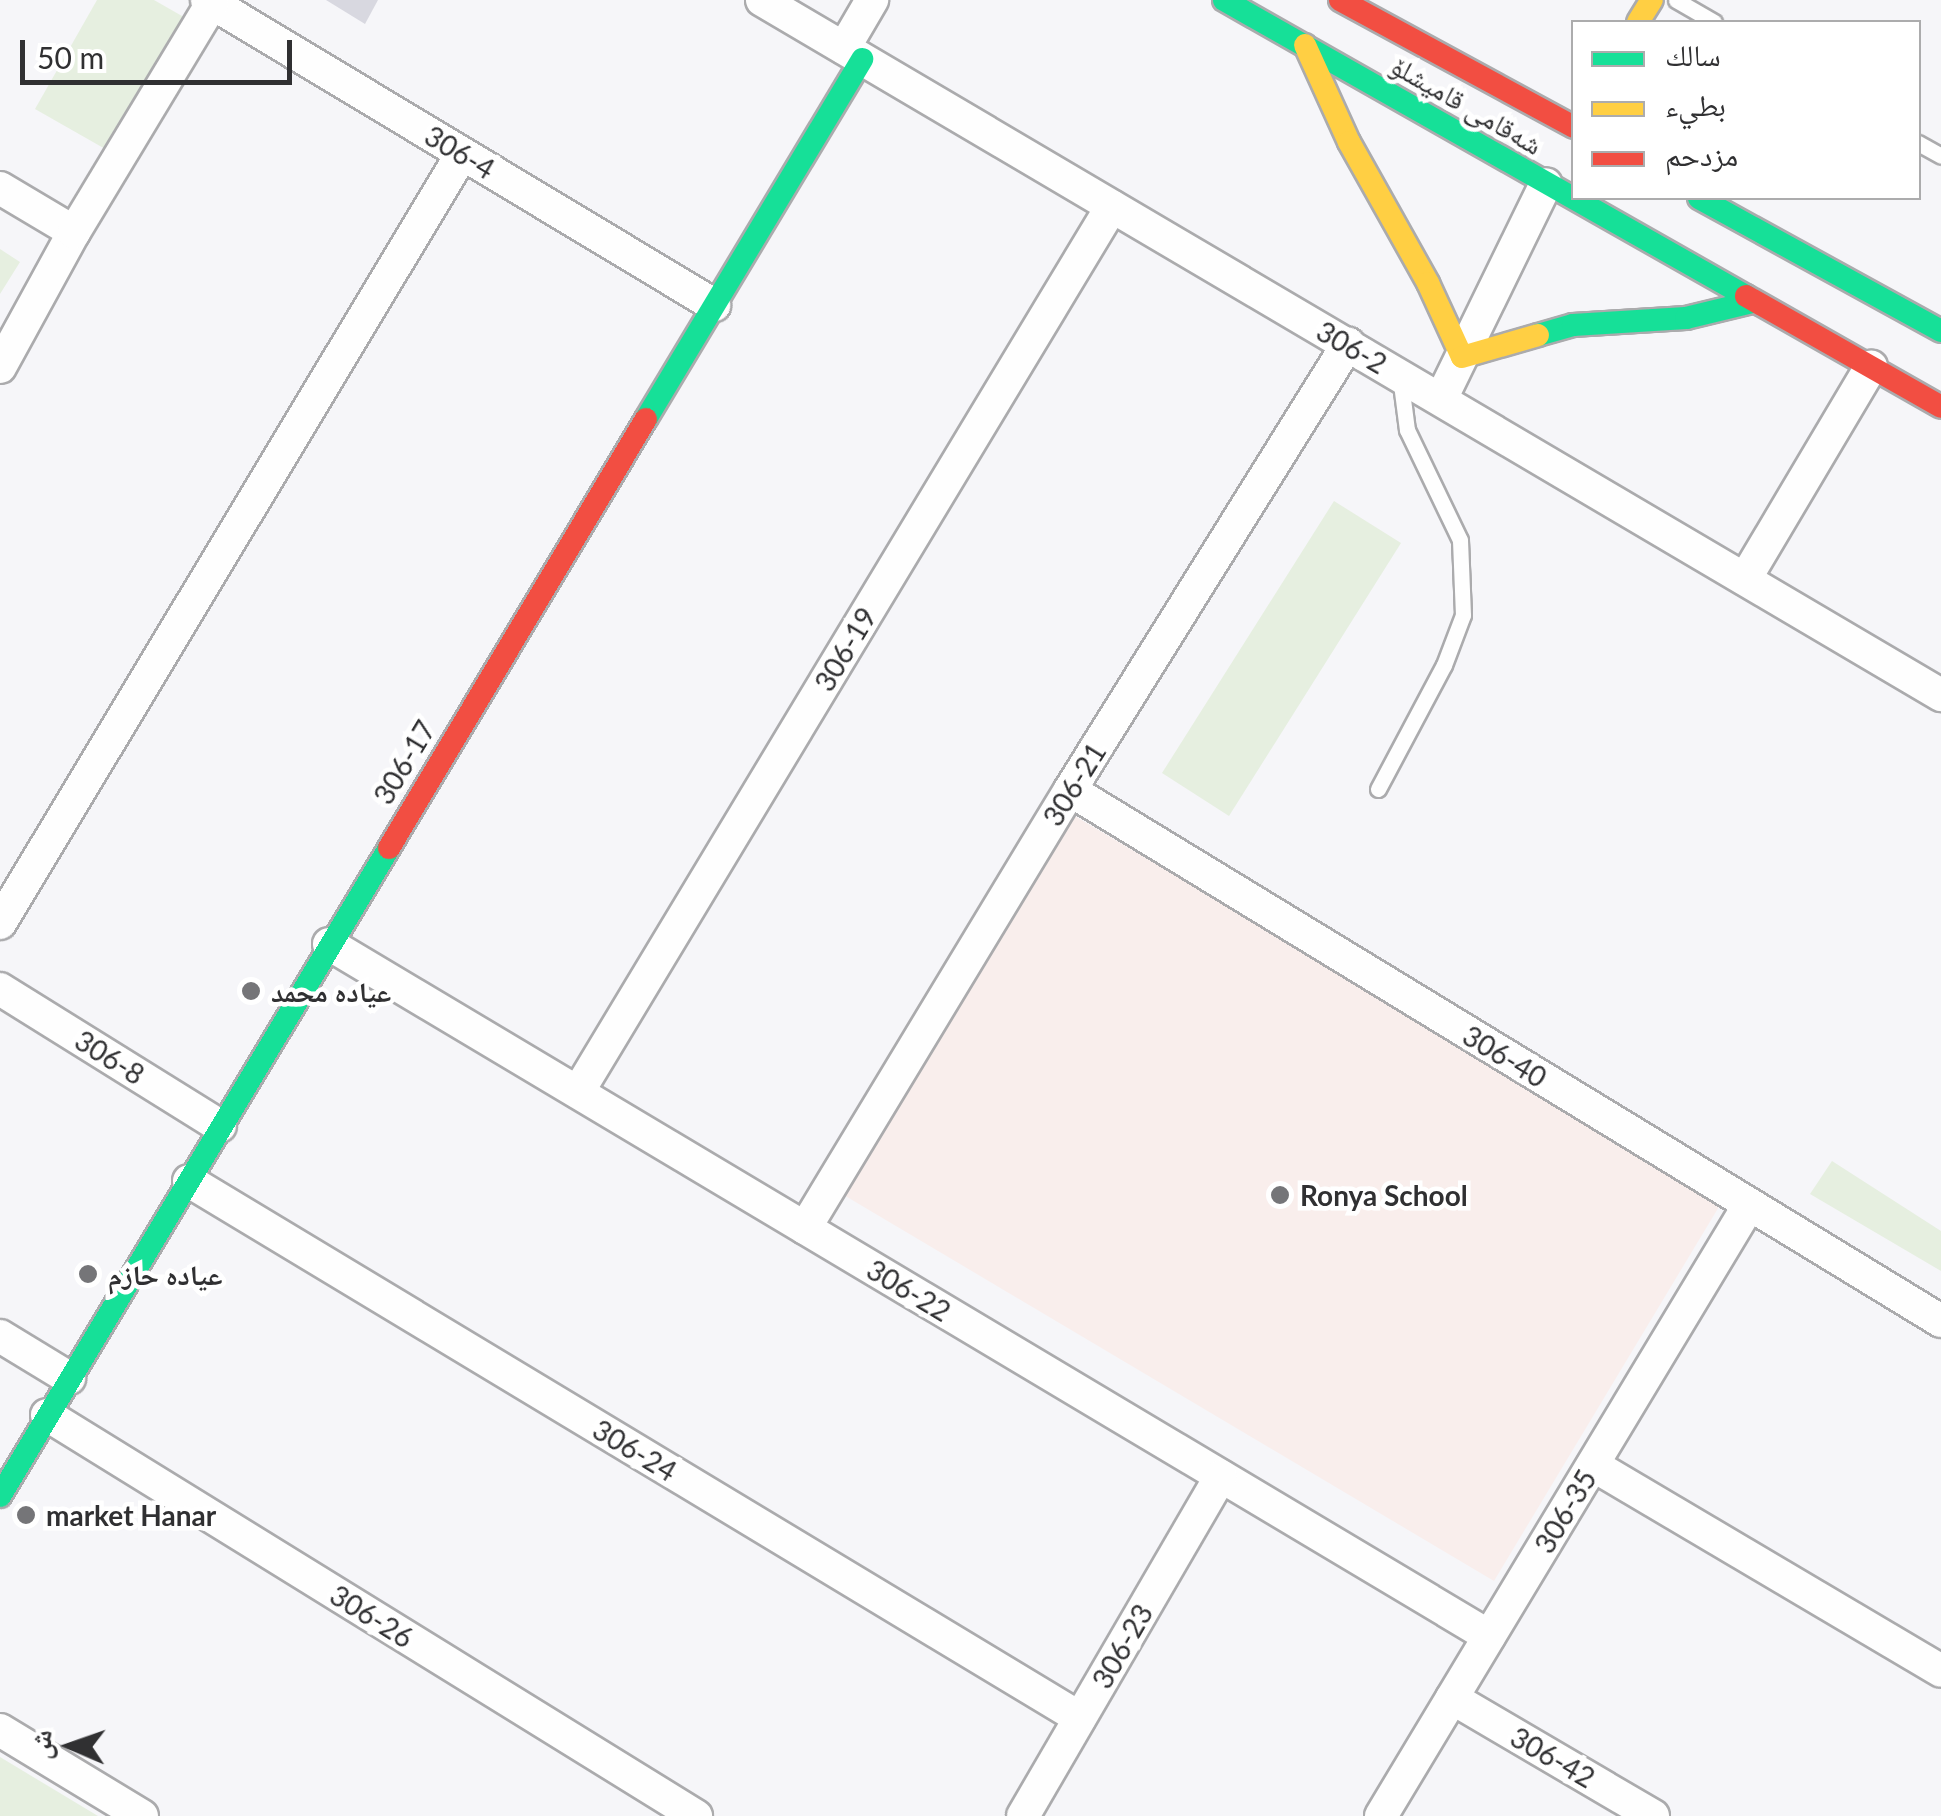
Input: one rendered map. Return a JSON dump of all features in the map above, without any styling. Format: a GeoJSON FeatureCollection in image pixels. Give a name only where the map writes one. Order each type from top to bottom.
{"type":"FeatureCollection","features":[{"type":"Feature","properties":{"kind":"street","name":"306-2"},"geometry":{"type":"LineString","coordinates":[[762,0],[1941,695]]}},
{"type":"Feature","properties":{"kind":"street"},"geometry":{"type":"LineString","coordinates":[[853,53],[872,0]]}},
{"type":"Feature","properties":{"kind":"street","name":"شەقامی قامیشلۆ"},"geometry":{"type":"LineString","coordinates":[[1224,0],[1306,45],[1562,153]]}},
{"type":"Feature","properties":{"kind":"street","name":"شەقامی قامیشلۆ"},"geometry":{"type":"LineString","coordinates":[[1340,0],[1562,153]]}},
{"type":"Feature","properties":{"kind":"street"},"geometry":{"type":"LineString","coordinates":[[0,367],[209,2]]}},
{"type":"Feature","properties":{"kind":"street","name":"306-4"},"geometry":{"type":"LineString","coordinates":[[209,2],[714,306]]}},
{"type":"Feature","properties":{"kind":"street"},"geometry":{"type":"LineString","coordinates":[[1306,45],[1349,142],[1420,269],[1462,356]]}},
{"type":"Feature","properties":{"kind":"street","name":"306-17"},"geometry":{"type":"LineString","coordinates":[[0,1496],[714,306],[853,53]]}},
{"type":"Feature","properties":{"kind":"street"},"geometry":{"type":"LineString","coordinates":[[1441,399],[1562,153]]}},
{"type":"Feature","properties":{"kind":"street"},"geometry":{"type":"LineString","coordinates":[[0,922],[462,154]]}},
{"type":"Feature","properties":{"kind":"street"},"geometry":{"type":"LineString","coordinates":[[0,188],[74,232]]}},
{"type":"Feature","properties":{"kind":"street","name":"شەقامی قامیشلۆ"},"geometry":{"type":"LineString","coordinates":[[1622,200],[1752,302],[1941,406]]}},
{"type":"Feature","properties":{"kind":"street"},"geometry":{"type":"LineString","coordinates":[[1704,200],[1941,331]]}},
{"type":"Feature","properties":{"kind":"street"},"geometry":{"type":"LineString","coordinates":[[1739,200],[1786,246]]}},
{"type":"Feature","properties":{"kind":"street","name":"306-19"},"geometry":{"type":"LineString","coordinates":[[578,1092],[1112,206]]}},
{"type":"Feature","properties":{"kind":"street"},"geometry":{"type":"LineString","coordinates":[[1462,356],[1573,325],[1686,318],[1752,302]]}},
{"type":"Feature","properties":{"kind":"street","name":"306-21"},"geometry":{"type":"LineString","coordinates":[[805,1228],[1070,790],[1348,344]]}},
{"type":"Feature","properties":{"kind":"street"},"geometry":{"type":"LineString","coordinates":[[1745,579],[1872,367]]}},
{"type":"Feature","properties":{"kind":"street","name":"306-40"},"geometry":{"type":"LineString","coordinates":[[1070,790],[1941,1322]]}},
{"type":"Feature","properties":{"kind":"street","name":"306-22"},"geometry":{"type":"LineString","coordinates":[[329,944],[1489,1636]]}},
{"type":"Feature","properties":{"kind":"street","name":"306-8"},"geometry":{"type":"LineString","coordinates":[[0,990],[220,1126]]}},
{"type":"Feature","properties":{"kind":"street","name":"306-24"},"geometry":{"type":"LineString","coordinates":[[189,1182],[1080,1718]]}},
{"type":"Feature","properties":{"kind":"street","name":"306-35"},"geometry":{"type":"LineString","coordinates":[[1381,1816],[1749,1205]]}},
{"type":"Feature","properties":{"kind":"street"},"geometry":{"type":"LineString","coordinates":[[0,1336],[69,1378]]}},
{"type":"Feature","properties":{"kind":"street","name":"306-26"},"geometry":{"type":"LineString","coordinates":[[47,1415],[696,1816]]}},
{"type":"Feature","properties":{"kind":"street"},"geometry":{"type":"LineString","coordinates":[[1593,1464],[1941,1671]]}},
{"type":"Feature","properties":{"kind":"street","name":"306-23"},"geometry":{"type":"LineString","coordinates":[[1023,1816],[1222,1476]]}},
{"type":"Feature","properties":{"kind":"street","name":"306-42"},"geometry":{"type":"LineString","coordinates":[[1452,1698],[1653,1816]]}},
{"type":"Feature","properties":{"kind":"street"},"geometry":{"type":"LineString","coordinates":[[0,1730],[142,1816]]}},
{"type":"Feature","properties":{"kind":"lane"},"geometry":{"type":"LineString","coordinates":[[1676,0],[1711,20]]}},
{"type":"Feature","properties":{"kind":"lane"},"geometry":{"type":"LineString","coordinates":[[1378,789],[1444,665],[1463,615],[1460,540],[1406,430],[1400,374]]}},
{"type":"Feature","properties":{"kind":"shaded area","name":"Ronya School"},"geometry":{"type":"Polygon","coordinates":[[[1073,815],[1723,1200],[1494,1581],[837,1191],[1073,815]]]}},
{"type":"Feature","properties":{"kind":"green space"},"geometry":{"type":"Polygon","coordinates":[[[97,0],[154,0],[189,20],[114,154],[35,109],[97,0]]]}},
{"type":"Feature","properties":{"kind":"green space"},"geometry":{"type":"Polygon","coordinates":[[[0,249],[20,262],[0,294],[0,249]]]}},
{"type":"Feature","properties":{"kind":"green space"},"geometry":{"type":"Polygon","coordinates":[[[1334,501],[1401,543],[1229,816],[1162,773],[1334,501]]]}},
{"type":"Feature","properties":{"kind":"green space"},"geometry":{"type":"Polygon","coordinates":[[[1832,1161],[1941,1231],[1941,1271],[1810,1194],[1832,1161]]]}},
{"type":"Feature","properties":{"kind":"green space"},"geometry":{"type":"Polygon","coordinates":[[[0,1757],[98,1816],[0,1816],[0,1757]]]}},
{"type":"Feature","properties":{"kind":"building"},"geometry":{"type":"Polygon","coordinates":[[[326,0],[378,0],[365,24],[326,0]]]}},
{"type":"Feature","properties":{"kind":"traffic: fast"},"geometry":{"type":"LineString","coordinates":[[1224,0],[1571,197]]}},
{"type":"Feature","properties":{"kind":"traffic: fast"},"geometry":{"type":"LineString","coordinates":[[646,419],[862,59]]}},
{"type":"Feature","properties":{"kind":"traffic: fast"},"geometry":{"type":"LineString","coordinates":[[1577,200],[1746,296]]}},
{"type":"Feature","properties":{"kind":"traffic: fast"},"geometry":{"type":"LineString","coordinates":[[1703,200],[1941,331]]}},
{"type":"Feature","properties":{"kind":"traffic: fast"},"geometry":{"type":"LineString","coordinates":[[1538,335],[1573,325],[1686,318],[1752,302]]}},
{"type":"Feature","properties":{"kind":"traffic: fast"},"geometry":{"type":"LineString","coordinates":[[0,1496],[389,848]]}},
{"type":"Feature","properties":{"kind":"traffic: slow"},"geometry":{"type":"LineString","coordinates":[[1639,20],[1652,0]]}},
{"type":"Feature","properties":{"kind":"traffic: slow"},"geometry":{"type":"LineString","coordinates":[[1305,45],[1349,142],[1428,283],[1462,357],[1538,335]]}},
{"type":"Feature","properties":{"kind":"traffic: jam"},"geometry":{"type":"LineString","coordinates":[[1340,0],[1571,125]]}},
{"type":"Feature","properties":{"kind":"traffic: jam"},"geometry":{"type":"LineString","coordinates":[[1746,296],[1941,407]]}},
{"type":"Feature","properties":{"kind":"traffic: jam"},"geometry":{"type":"LineString","coordinates":[[389,848],[646,419]]}},
{"type":"Feature","properties":{"kind":"place","name":"عياده محمد"},"geometry":{"type":"Point","coordinates":[251,991]}},
{"type":"Feature","properties":{"kind":"place","name":"Ronya School"},"geometry":{"type":"Point","coordinates":[1280,1195]}},
{"type":"Feature","properties":{"kind":"place","name":"عياده حازم"},"geometry":{"type":"Point","coordinates":[88,1274]}},
{"type":"Feature","properties":{"kind":"place","name":"market Hanar"},"geometry":{"type":"Point","coordinates":[26,1515]}}]}
